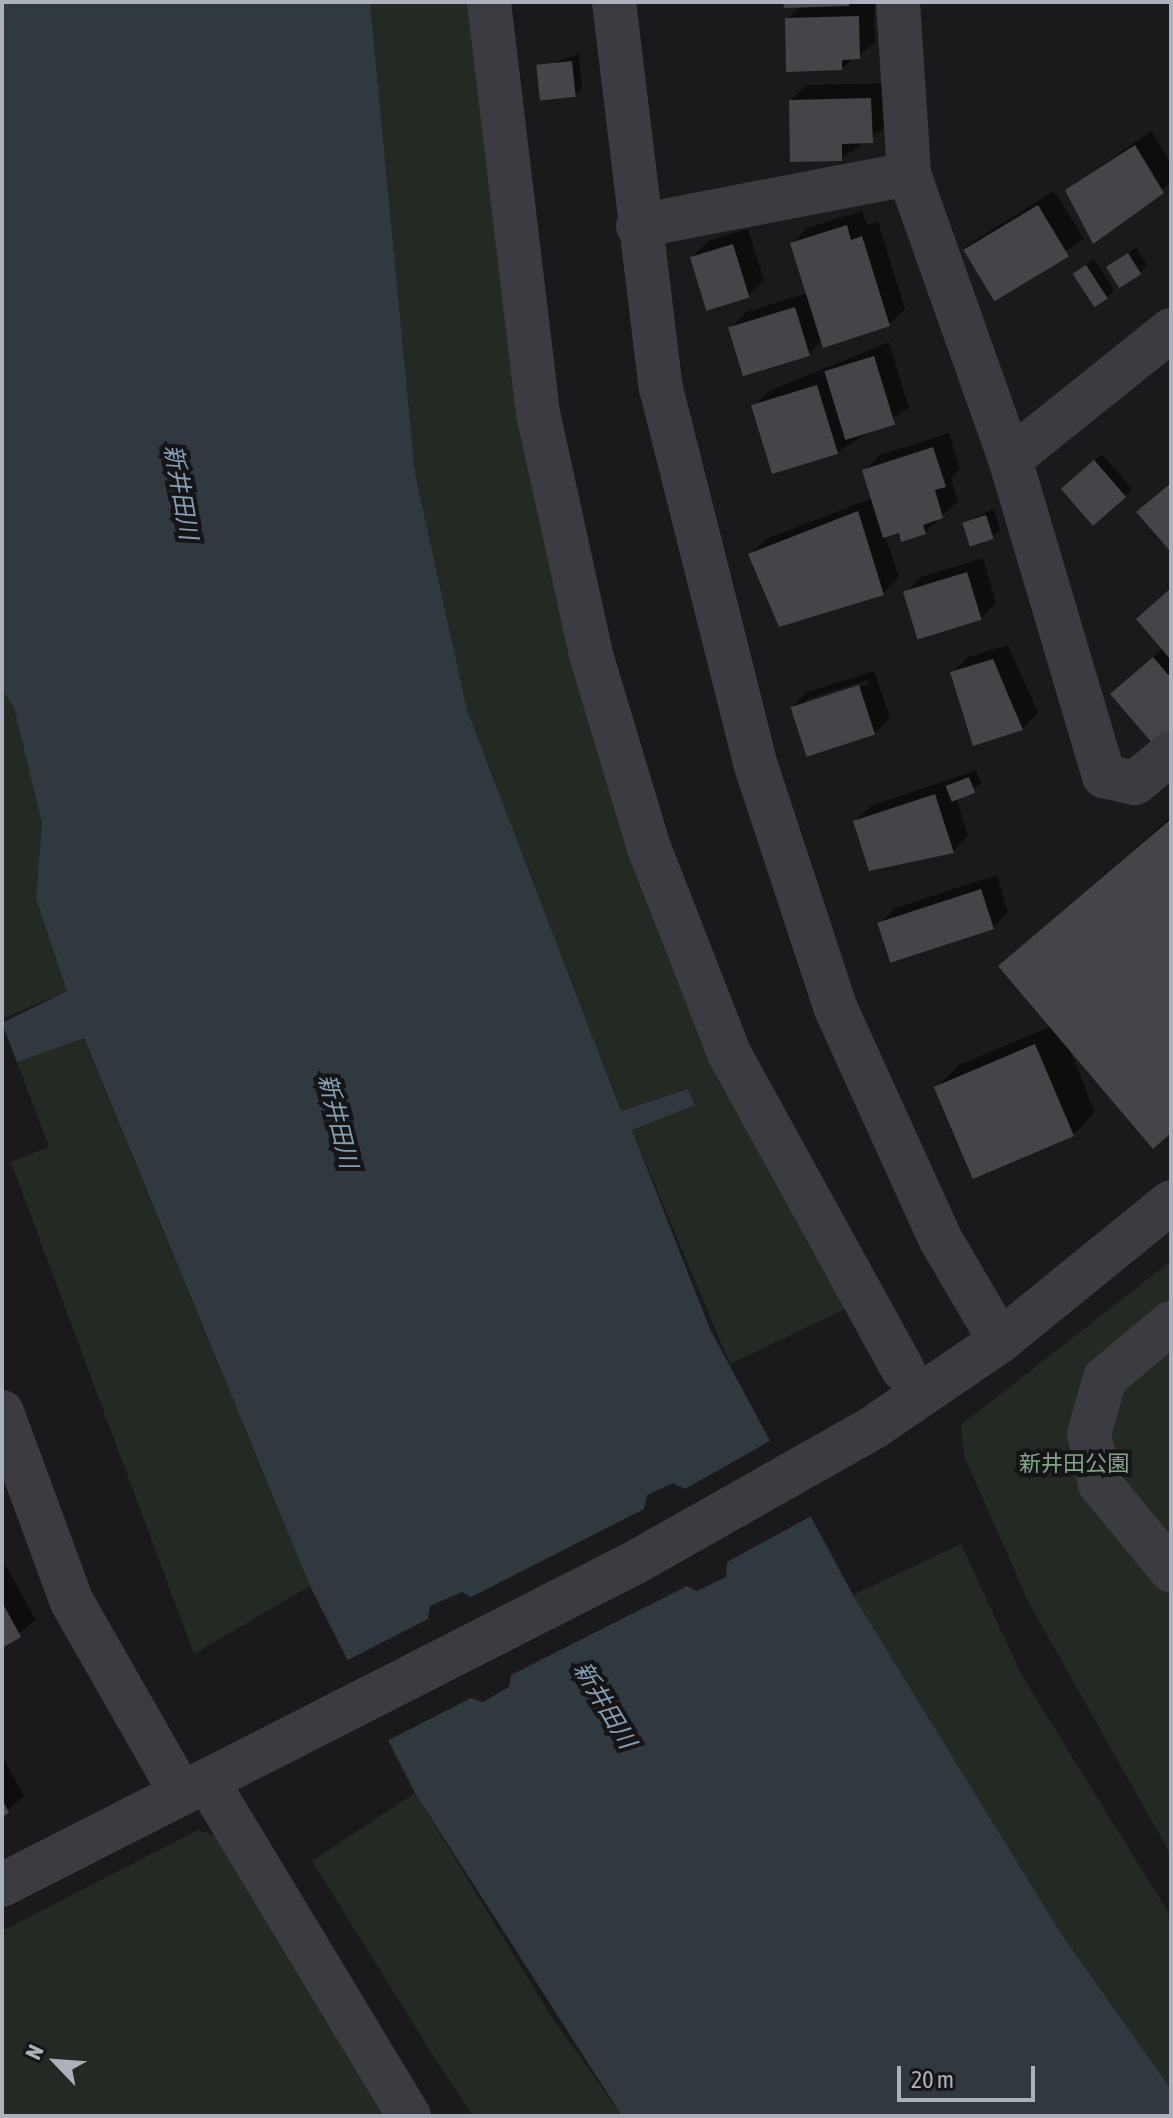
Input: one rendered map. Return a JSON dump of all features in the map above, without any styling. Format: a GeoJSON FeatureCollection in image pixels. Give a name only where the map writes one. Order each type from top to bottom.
{"type":"FeatureCollection","features":[{"type":"Feature","properties":{"kind":"street"},"geometry":{"type":"LineString","coordinates":[[489,2],[538,413],[592,658],[648,845],[730,1055],[903,1370]]}},
{"type":"Feature","properties":{"kind":"street"},"geometry":{"type":"LineString","coordinates":[[614,2],[638,226],[661,388],[756,766],[836,1009],[941,1240],[1000,1341]]}},
{"type":"Feature","properties":{"kind":"street"},"geometry":{"type":"LineString","coordinates":[[898,2],[909,174],[1010,459],[1104,776],[1135,783],[1171,753]]}},
{"type":"Feature","properties":{"kind":"street"},"geometry":{"type":"LineString","coordinates":[[638,226],[909,174]]}},
{"type":"Feature","properties":{"kind":"street"},"geometry":{"type":"LineString","coordinates":[[1010,459],[1171,330]]}},
{"type":"Feature","properties":{"kind":"street"},"geometry":{"type":"LineString","coordinates":[[2,1885],[634,1563],[874,1427],[1000,1341],[1171,1202]]}},
{"type":"Feature","properties":{"kind":"street"},"geometry":{"type":"LineString","coordinates":[[1171,1323],[1105,1378],[1089,1434],[1100,1484],[1171,1570]]}},
{"type":"Feature","properties":{"kind":"street"},"geometry":{"type":"LineString","coordinates":[[2,1412],[16,1495],[72,1602],[409,2116]]}},
{"type":"Feature","properties":{"kind":"green space"},"geometry":{"type":"Polygon","coordinates":[[[370,2],[477,2],[584,674],[849,1307],[730,1364],[632,1130],[695,1104],[688,1089],[621,1111],[467,710],[415,473],[370,2]]]}},
{"type":"Feature","properties":{"kind":"green space"},"geometry":{"type":"Polygon","coordinates":[[[2,690],[14,708],[42,823],[36,898],[67,991],[2,1019],[2,690]]]}},
{"type":"Feature","properties":{"kind":"green space"},"geometry":{"type":"Polygon","coordinates":[[[83,1037],[310,1586],[194,1654],[11,1162],[49,1147],[17,1062],[83,1037]]]}},
{"type":"Feature","properties":{"kind":"green space","name":"新井田公園"},"geometry":{"type":"Polygon","coordinates":[[[1171,1261],[1171,1855],[1029,1603],[964,1456],[961,1425],[1171,1261]]]}},
{"type":"Feature","properties":{"kind":"green space"},"geometry":{"type":"Polygon","coordinates":[[[961,1544],[1021,1674],[1171,1917],[1171,2089],[1062,1935],[853,1595],[961,1544]]]}},
{"type":"Feature","properties":{"kind":"green space"},"geometry":{"type":"Polygon","coordinates":[[[415,1793],[551,2016],[622,2116],[474,2116],[441,2068],[312,1861],[415,1793]]]}},
{"type":"Feature","properties":{"kind":"green space"},"geometry":{"type":"Polygon","coordinates":[[[198,1830],[218,1837],[386,2116],[2,2116],[2,1931],[198,1830]]]}},
{"type":"Feature","properties":{"kind":"water","name":"新井田川"},"geometry":{"type":"Polygon","coordinates":[[[2,2],[370,2],[415,473],[467,710],[621,1111],[688,1089],[695,1105],[632,1130],[710,1329],[853,1595],[1062,1935],[1171,2089],[1171,2116],[622,2116],[415,1793],[310,1586],[84,1038],[17,1062],[2,1023],[67,991],[36,898],[42,823],[14,708],[2,690],[2,2]]]}},
{"type":"Feature","properties":{"kind":"pier"},"geometry":{"type":"Polygon","coordinates":[[[775,1438],[815,1514],[727,1562],[726,1577],[697,1591],[687,1586],[511,1675],[509,1687],[483,1702],[471,1698],[385,1742],[344,1662],[428,1619],[430,1606],[462,1592],[471,1597],[644,1509],[647,1495],[673,1483],[685,1489],[775,1438]]]}},
{"type":"Feature","properties":{"kind":"building"},"geometry":{"type":"Polygon","coordinates":[[[783,2],[849,2],[849,6],[784,8],[783,2]]]}},
{"type":"Feature","properties":{"kind":"building"},"geometry":{"type":"Polygon","coordinates":[[[859,16],[860,59],[842,60],[842,70],[786,72],[785,18],[859,16]]]}},
{"type":"Feature","properties":{"kind":"building"},"geometry":{"type":"Polygon","coordinates":[[[572,61],[576,97],[540,101],[536,65],[572,61]]]}},
{"type":"Feature","properties":{"kind":"building"},"geometry":{"type":"Polygon","coordinates":[[[871,98],[873,143],[842,144],[842,161],[790,162],[789,100],[871,98]]]}},
{"type":"Feature","properties":{"kind":"building"},"geometry":{"type":"Polygon","coordinates":[[[1135,145],[1164,193],[1093,244],[1065,190],[1135,145]]]}},
{"type":"Feature","properties":{"kind":"building"},"geometry":{"type":"Polygon","coordinates":[[[1038,205],[1069,256],[994,301],[963,250],[1038,205]]]}},
{"type":"Feature","properties":{"kind":"building"},"geometry":{"type":"Polygon","coordinates":[[[847,225],[851,240],[862,236],[890,326],[823,348],[790,243],[847,225]]]}},
{"type":"Feature","properties":{"kind":"building"},"geometry":{"type":"Polygon","coordinates":[[[733,244],[749,298],[706,311],[690,257],[733,244]]]}},
{"type":"Feature","properties":{"kind":"building"},"geometry":{"type":"Polygon","coordinates":[[[1128,253],[1141,274],[1119,288],[1106,267],[1128,253]]]}},
{"type":"Feature","properties":{"kind":"building"},"geometry":{"type":"Polygon","coordinates":[[[1086,265],[1108,299],[1094,307],[1073,274],[1086,265]]]}},
{"type":"Feature","properties":{"kind":"building"},"geometry":{"type":"Polygon","coordinates":[[[795,307],[810,356],[743,376],[728,327],[795,307]]]}},
{"type":"Feature","properties":{"kind":"building"},"geometry":{"type":"Polygon","coordinates":[[[874,356],[895,425],[845,440],[824,371],[874,356]]]}},
{"type":"Feature","properties":{"kind":"building"},"geometry":{"type":"Polygon","coordinates":[[[817,385],[838,454],[772,474],[751,405],[817,385]]]}},
{"type":"Feature","properties":{"kind":"building"},"geometry":{"type":"Polygon","coordinates":[[[933,447],[946,487],[935,490],[943,518],[923,525],[926,534],[901,542],[899,533],[883,538],[862,470],[933,447]]]}},
{"type":"Feature","properties":{"kind":"building"},"geometry":{"type":"Polygon","coordinates":[[[1094,460],[1126,497],[1093,526],[1061,489],[1094,460]]]}},
{"type":"Feature","properties":{"kind":"building"},"geometry":{"type":"Polygon","coordinates":[[[1171,483],[1171,552],[1136,512],[1171,483]]]}},
{"type":"Feature","properties":{"kind":"building"},"geometry":{"type":"Polygon","coordinates":[[[858,511],[884,595],[779,627],[748,554],[858,511]]]}},
{"type":"Feature","properties":{"kind":"building"},"geometry":{"type":"Polygon","coordinates":[[[986,515],[994,539],[970,547],[962,523],[986,515]]]}},
{"type":"Feature","properties":{"kind":"building"},"geometry":{"type":"Polygon","coordinates":[[[967,572],[982,620],[918,639],[903,592],[967,572]]]}},
{"type":"Feature","properties":{"kind":"building"},"geometry":{"type":"Polygon","coordinates":[[[1171,588],[1171,660],[1136,619],[1171,588]]]}},
{"type":"Feature","properties":{"kind":"building"},"geometry":{"type":"Polygon","coordinates":[[[1153,657],[1171,678],[1171,729],[1153,744],[1110,694],[1153,657]]]}},
{"type":"Feature","properties":{"kind":"building"},"geometry":{"type":"Polygon","coordinates":[[[993,659],[1023,730],[973,746],[950,672],[993,659]]]}},
{"type":"Feature","properties":{"kind":"building"},"geometry":{"type":"Polygon","coordinates":[[[859,685],[875,734],[807,757],[791,707],[859,685]]]}},
{"type":"Feature","properties":{"kind":"building"},"geometry":{"type":"Polygon","coordinates":[[[969,777],[975,793],[952,802],[946,786],[969,777]]]}},
{"type":"Feature","properties":{"kind":"building"},"geometry":{"type":"Polygon","coordinates":[[[935,794],[954,853],[869,871],[853,821],[935,794]]]}},
{"type":"Feature","properties":{"kind":"building"},"geometry":{"type":"Polygon","coordinates":[[[1171,819],[1171,1133],[1153,1149],[998,966],[1171,819]]]}},
{"type":"Feature","properties":{"kind":"building"},"geometry":{"type":"Polygon","coordinates":[[[981,889],[994,929],[890,963],[877,923],[981,889]]]}},
{"type":"Feature","properties":{"kind":"building"},"geometry":{"type":"Polygon","coordinates":[[[1035,1044],[1074,1136],[973,1179],[934,1087],[1035,1044]]]}},
{"type":"Feature","properties":{"kind":"building"},"geometry":{"type":"Polygon","coordinates":[[[2,1602],[21,1637],[2,1648],[2,1602]]]}},
{"type":"Feature","properties":{"kind":"building"},"geometry":{"type":"Polygon","coordinates":[[[2,1799],[9,1813],[2,1817],[2,1799]]]}}]}
